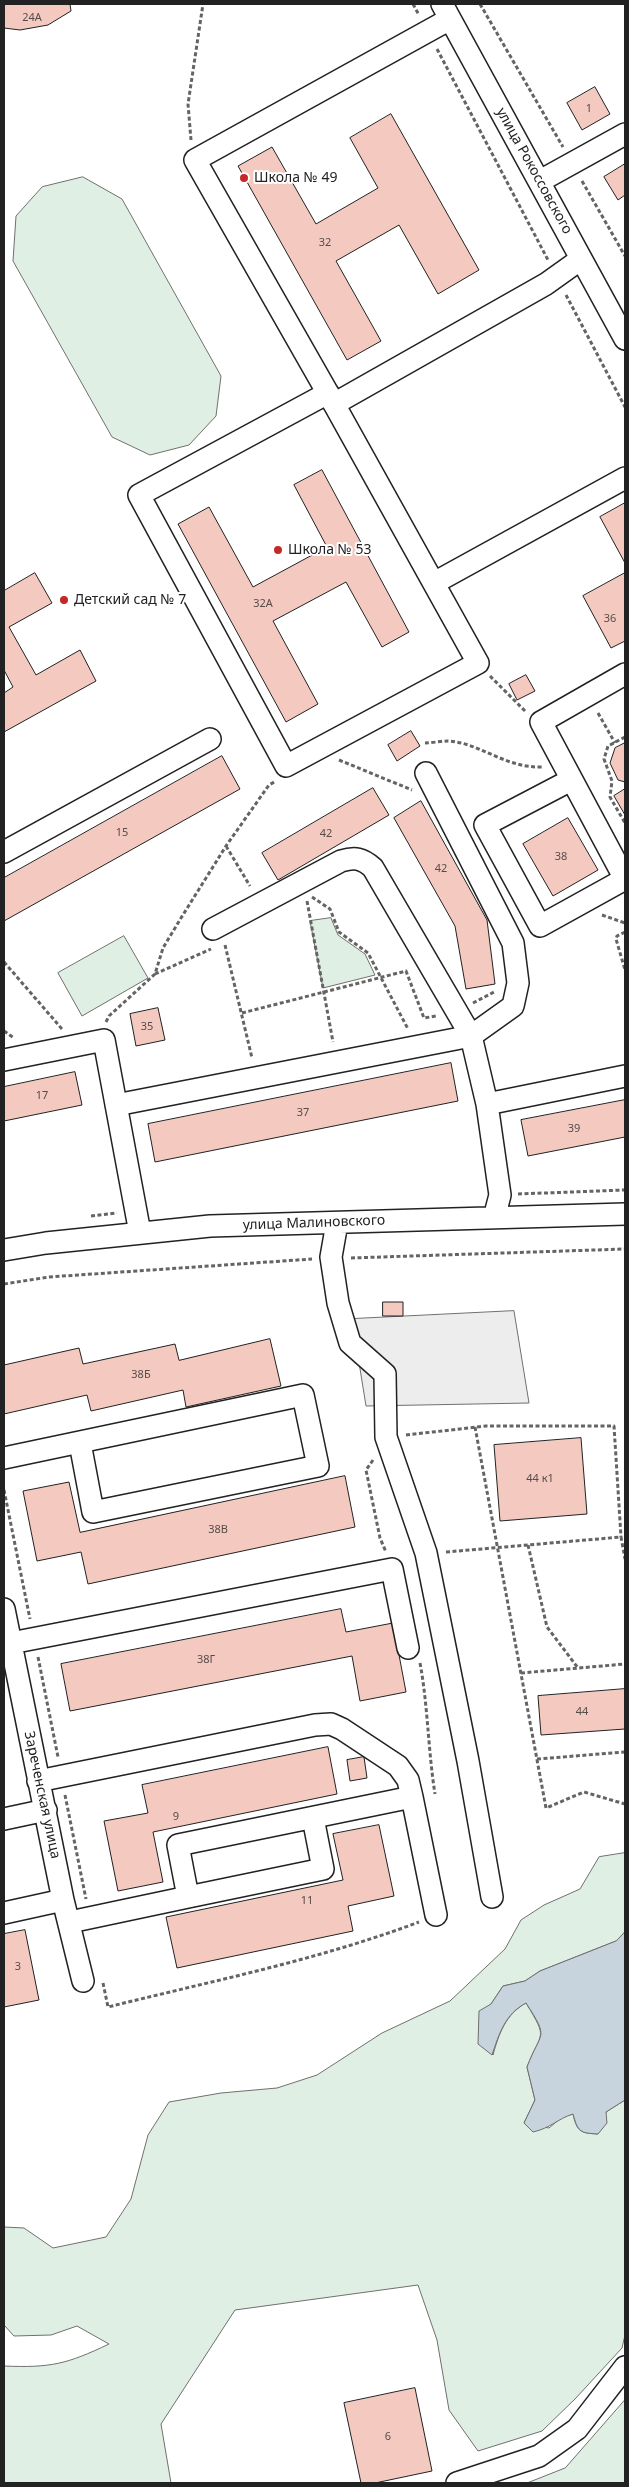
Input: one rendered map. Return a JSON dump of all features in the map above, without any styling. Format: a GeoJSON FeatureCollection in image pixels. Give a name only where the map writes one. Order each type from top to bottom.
{"type":"FeatureCollection","features":[{"type":"Feature","properties":{"kind":"street"},"geometry":{"type":"LineString","coordinates":[[446,12],[428,32],[196,160],[331,399],[478,663],[286,766],[139,495],[331,399],[556,277],[582,259]]}},
{"type":"Feature","properties":{"kind":"street","name":"улица Рокоссовского"},"geometry":{"type":"LineString","coordinates":[[446,12],[625,339]]}},
{"type":"Feature","properties":{"kind":"street"},"geometry":{"type":"LineString","coordinates":[[540,181],[625,134]]}},
{"type":"Feature","properties":{"kind":"street"},"geometry":{"type":"LineString","coordinates":[[434,583],[625,478]]}},
{"type":"Feature","properties":{"kind":"street"},"geometry":{"type":"LineString","coordinates":[[566,771],[485,825],[540,926],[625,879],[541,722],[625,674]]}},
{"type":"Feature","properties":{"kind":"street"},"geometry":{"type":"LineString","coordinates":[[4,852],[210,739]]}},
{"type":"Feature","properties":{"kind":"street"},"geometry":{"type":"LineString","coordinates":[[116,1105],[471,1036],[513,1006],[518,984],[513,943],[426,773]]}},
{"type":"Feature","properties":{"kind":"street"},"geometry":{"type":"LineString","coordinates":[[219,935],[281,893],[341,861],[353,858],[363,860],[374,868],[471,1036],[487,1104],[500,1195],[494,1218]]}},
{"type":"Feature","properties":{"kind":"street"},"geometry":{"type":"LineString","coordinates":[[4,1060],[104,1040],[140,1233]]}},
{"type":"Feature","properties":{"kind":"street"},"geometry":{"type":"LineString","coordinates":[[487,1104],[625,1076]]}},
{"type":"Feature","properties":{"kind":"street","name":"улица Малиновского"},"geometry":{"type":"LineString","coordinates":[[4,1250],[46,1243],[210,1226],[625,1214]]}},
{"type":"Feature","properties":{"kind":"street"},"geometry":{"type":"LineString","coordinates":[[337,1223],[331,1257],[338,1303],[350,1342],[385,1374],[386,1437],[426,1553],[468,1761],[492,1897]]}},
{"type":"Feature","properties":{"kind":"street"},"geometry":{"type":"LineString","coordinates":[[4,1458],[303,1395],[318,1466],[93,1512],[80,1443]]}},
{"type":"Feature","properties":{"kind":"street"},"geometry":{"type":"LineString","coordinates":[[11,1643],[392,1569],[413,1651]]}},
{"type":"Feature","properties":{"kind":"street","name":"Зареченская улица"},"geometry":{"type":"LineString","coordinates":[[4,1609],[63,1900],[80,1920],[93,1980]]}},
{"type":"Feature","properties":{"kind":"street"},"geometry":{"type":"LineString","coordinates":[[38,1781],[316,1724],[331,1724],[342,1729],[398,1766],[408,1780],[436,1915]]}},
{"type":"Feature","properties":{"kind":"street"},"geometry":{"type":"LineString","coordinates":[[188,1897],[178,1845],[412,1797]]}},
{"type":"Feature","properties":{"kind":"street"},"geometry":{"type":"LineString","coordinates":[[4,1819],[46,1810]]}},
{"type":"Feature","properties":{"kind":"street"},"geometry":{"type":"LineString","coordinates":[[80,1920],[323,1869],[313,1818]]}},
{"type":"Feature","properties":{"kind":"street"},"geometry":{"type":"LineString","coordinates":[[4,1912],[63,1900]]}},
{"type":"Feature","properties":{"kind":"street"},"geometry":{"type":"LineString","coordinates":[[457,2483],[539,2456],[577,2429],[625,2367]]}},
{"type":"Feature","properties":{"kind":"path"},"geometry":{"type":"LineString","coordinates":[[196,160],[190,136],[188,104],[203,4]]}},
{"type":"Feature","properties":{"kind":"path"},"geometry":{"type":"LineString","coordinates":[[412,4],[625,407]]}},
{"type":"Feature","properties":{"kind":"path"},"geometry":{"type":"LineString","coordinates":[[480,4],[625,256]]}},
{"type":"Feature","properties":{"kind":"path"},"geometry":{"type":"LineString","coordinates":[[478,663],[516,704],[541,722]]}},
{"type":"Feature","properties":{"kind":"path"},"geometry":{"type":"LineString","coordinates":[[594,705],[615,742]]}},
{"type":"Feature","properties":{"kind":"path"},"geometry":{"type":"LineString","coordinates":[[625,737],[608,746],[604,759],[612,782],[610,797],[625,823]]}},
{"type":"Feature","properties":{"kind":"path"},"geometry":{"type":"LineString","coordinates":[[425,743],[449,741],[469,746],[512,764],[549,767],[566,771]]}},
{"type":"Feature","properties":{"kind":"path"},"geometry":{"type":"LineString","coordinates":[[332,757],[414,791]]}},
{"type":"Feature","properties":{"kind":"path"},"geometry":{"type":"LineString","coordinates":[[105,1023],[109,1016],[155,974],[163,948],[226,846],[269,786],[282,777]]}},
{"type":"Feature","properties":{"kind":"path"},"geometry":{"type":"LineString","coordinates":[[226,846],[251,887],[260,893],[281,893]]}},
{"type":"Feature","properties":{"kind":"path"},"geometry":{"type":"LineString","coordinates":[[337,1062],[322,992],[306,894],[330,909],[339,932],[368,953],[416,1047]]}},
{"type":"Feature","properties":{"kind":"path"},"geometry":{"type":"LineString","coordinates":[[600,914],[625,923]]}},
{"type":"Feature","properties":{"kind":"path"},"geometry":{"type":"LineString","coordinates":[[625,932],[617,936],[616,940],[625,970]]}},
{"type":"Feature","properties":{"kind":"path"},"geometry":{"type":"LineString","coordinates":[[219,935],[242,1013],[256,1077]]}},
{"type":"Feature","properties":{"kind":"path"},"geometry":{"type":"LineString","coordinates":[[4,962],[65,1032]]}},
{"type":"Feature","properties":{"kind":"path"},"geometry":{"type":"LineString","coordinates":[[242,1013],[406,971],[424,1018],[457,1011],[496,990],[501,985]]}},
{"type":"Feature","properties":{"kind":"path"},"geometry":{"type":"LineString","coordinates":[[392,1569],[380,1538],[366,1470],[386,1437],[475,1427],[614,1426],[621,1537],[625,1560]]}},
{"type":"Feature","properties":{"kind":"path"},"geometry":{"type":"LineString","coordinates":[[475,1427],[546,1808],[584,1792],[625,1804]]}},
{"type":"Feature","properties":{"kind":"path"},"geometry":{"type":"LineString","coordinates":[[4,1490],[62,1776],[80,1920]]}},
{"type":"Feature","properties":{"kind":"path"},"geometry":{"type":"LineString","coordinates":[[426,1553],[621,1537]]}},
{"type":"Feature","properties":{"kind":"path"},"geometry":{"type":"LineString","coordinates":[[528,1545],[546,1627],[578,1668]]}},
{"type":"Feature","properties":{"kind":"path"},"geometry":{"type":"LineString","coordinates":[[413,1651],[425,1692],[429,1760],[435,1794]]}},
{"type":"Feature","properties":{"kind":"path"},"geometry":{"type":"LineString","coordinates":[[521,1673],[625,1664]]}},
{"type":"Feature","properties":{"kind":"path"},"geometry":{"type":"LineString","coordinates":[[537,1759],[625,1752]]}},
{"type":"Feature","properties":{"kind":"path"},"geometry":{"type":"LineString","coordinates":[[93,1980],[108,2007],[325,1952],[384,1935],[436,1915]]}},
{"type":"Feature","properties":{"kind":"green space"},"geometry":{"type":"Polygon","coordinates":[[[83,177],[122,199],[221,376],[216,416],[189,445],[150,455],[112,437],[13,261],[16,216],[42,187],[83,177]]]}},
{"type":"Feature","properties":{"kind":"green space"},"geometry":{"type":"Polygon","coordinates":[[[331,918],[338,935],[365,954],[375,975],[323,988],[310,921],[331,918]]]}},
{"type":"Feature","properties":{"kind":"green space"},"geometry":{"type":"Polygon","coordinates":[[[124,936],[148,978],[82,1016],[58,973],[124,936]]]}},
{"type":"Feature","properties":{"kind":"green space"},"geometry":{"type":"Polygon","coordinates":[[[625,1853],[625,1932],[616,1941],[540,1971],[525,1981],[503,1986],[491,2004],[493,2055],[508,2018],[526,2003],[540,2030],[539,2041],[527,2067],[535,2100],[524,2123],[549,2128],[562,2117],[573,2114],[576,2125],[580,2130],[598,2134],[606,2112],[625,2100],[625,2335],[622,2348],[575,2399],[542,2431],[478,2451],[449,2410],[437,2340],[418,2285],[235,2310],[161,2424],[171,2483],[4,2483],[4,2366],[34,2366],[58,2363],[109,2344],[77,2326],[51,2335],[14,2336],[4,2325],[4,2227],[24,2228],[53,2248],[106,2237],[131,2199],[148,2135],[169,2102],[221,2093],[277,2088],[317,2075],[382,2033],[450,2001],[505,1949],[521,1920],[544,1905],[580,1889],[599,1857],[625,1853]]]}},
{"type":"Feature","properties":{"kind":"green space"},"geometry":{"type":"Polygon","coordinates":[[[625,2400],[625,2483],[527,2483],[565,2468],[625,2400]]]}},
{"type":"Feature","properties":{"kind":"shaded area"},"geometry":{"type":"Polygon","coordinates":[[[514,1311],[529,1403],[366,1406],[352,1319],[514,1311]]]}},
{"type":"Feature","properties":{"kind":"shaded area"},"geometry":{"type":"Polygon","coordinates":[[[625,1932],[625,2100],[606,2112],[607,2123],[598,2134],[583,2132],[578,2128],[573,2114],[533,2132],[524,2123],[535,2100],[527,2067],[541,2035],[538,2023],[526,2003],[513,2013],[504,2025],[492,2055],[478,2044],[479,2011],[491,2004],[503,1986],[525,1981],[540,1971],[616,1941],[625,1932]]]}},
{"type":"Feature","properties":{"kind":"building"},"geometry":{"type":"Polygon","coordinates":[[[4,4],[70,4],[71,11],[48,25],[20,30],[4,28],[4,4]]]}},
{"type":"Feature","properties":{"kind":"building"},"geometry":{"type":"Polygon","coordinates":[[[595,87],[610,114],[582,130],[567,103],[595,87]]]}},
{"type":"Feature","properties":{"kind":"building"},"geometry":{"type":"Polygon","coordinates":[[[391,114],[479,270],[438,294],[399,225],[336,261],[381,341],[347,360],[238,166],[272,147],[316,224],[378,188],[350,138],[391,114]]]}},
{"type":"Feature","properties":{"kind":"building"},"geometry":{"type":"Polygon","coordinates":[[[625,164],[625,195],[618,200],[604,177],[625,164]]]}},
{"type":"Feature","properties":{"kind":"building"},"geometry":{"type":"Polygon","coordinates":[[[322,470],[409,632],[382,647],[346,582],[273,621],[318,704],[286,722],[178,524],[209,507],[253,587],[327,547],[294,485],[322,470]]]}},
{"type":"Feature","properties":{"kind":"building"},"geometry":{"type":"Polygon","coordinates":[[[625,503],[625,563],[600,517],[625,503]]]}},
{"type":"Feature","properties":{"kind":"building"},"geometry":{"type":"Polygon","coordinates":[[[35,573],[52,603],[9,627],[36,675],[80,650],[96,681],[4,732],[4,693],[13,687],[4,670],[4,591],[35,573]]]}},
{"type":"Feature","properties":{"kind":"building"},"geometry":{"type":"Polygon","coordinates":[[[625,573],[625,641],[611,648],[583,596],[625,573]]]}},
{"type":"Feature","properties":{"kind":"building"},"geometry":{"type":"Polygon","coordinates":[[[526,675],[535,691],[517,700],[509,684],[526,675]]]}},
{"type":"Feature","properties":{"kind":"building"},"geometry":{"type":"Polygon","coordinates":[[[411,731],[420,746],[397,761],[388,745],[411,731]]]}},
{"type":"Feature","properties":{"kind":"building"},"geometry":{"type":"Polygon","coordinates":[[[625,743],[625,782],[618,780],[610,763],[615,748],[625,743]]]}},
{"type":"Feature","properties":{"kind":"building"},"geometry":{"type":"Polygon","coordinates":[[[222,756],[240,789],[4,921],[4,878],[222,756]]]}},
{"type":"Feature","properties":{"kind":"building"},"geometry":{"type":"Polygon","coordinates":[[[373,788],[389,815],[278,880],[262,853],[373,788]]]}},
{"type":"Feature","properties":{"kind":"building"},"geometry":{"type":"Polygon","coordinates":[[[625,789],[625,815],[614,796],[625,789]]]}},
{"type":"Feature","properties":{"kind":"building"},"geometry":{"type":"Polygon","coordinates":[[[421,801],[487,920],[495,984],[466,989],[455,926],[394,818],[421,801]]]}},
{"type":"Feature","properties":{"kind":"building"},"geometry":{"type":"Polygon","coordinates":[[[568,818],[598,870],[553,896],[523,844],[568,818]]]}},
{"type":"Feature","properties":{"kind":"building"},"geometry":{"type":"Polygon","coordinates":[[[158,1008],[165,1040],[136,1046],[130,1014],[158,1008]]]}},
{"type":"Feature","properties":{"kind":"building"},"geometry":{"type":"Polygon","coordinates":[[[451,1063],[458,1101],[155,1162],[148,1124],[451,1063]]]}},
{"type":"Feature","properties":{"kind":"building"},"geometry":{"type":"Polygon","coordinates":[[[75,1072],[82,1105],[4,1121],[4,1087],[75,1072]]]}},
{"type":"Feature","properties":{"kind":"building"},"geometry":{"type":"Polygon","coordinates":[[[625,1100],[625,1137],[528,1156],[521,1120],[625,1100]]]}},
{"type":"Feature","properties":{"kind":"building"},"geometry":{"type":"Polygon","coordinates":[[[383,1302],[403,1302],[403,1316],[383,1316],[383,1302]]]}},
{"type":"Feature","properties":{"kind":"building"},"geometry":{"type":"Polygon","coordinates":[[[270,1339],[281,1386],[186,1407],[183,1390],[91,1411],[87,1395],[4,1414],[4,1365],[79,1348],[83,1364],[175,1344],[179,1360],[270,1339]]]}},
{"type":"Feature","properties":{"kind":"building"},"geometry":{"type":"Polygon","coordinates":[[[581,1438],[587,1514],[500,1521],[494,1445],[581,1438]]]}},
{"type":"Feature","properties":{"kind":"building"},"geometry":{"type":"Polygon","coordinates":[[[345,1476],[355,1527],[88,1584],[81,1552],[37,1561],[23,1491],[69,1482],[80,1532],[345,1476]]]}},
{"type":"Feature","properties":{"kind":"building"},"geometry":{"type":"Polygon","coordinates":[[[341,1609],[346,1632],[393,1623],[406,1692],[360,1701],[352,1656],[70,1711],[61,1664],[341,1609]]]}},
{"type":"Feature","properties":{"kind":"building"},"geometry":{"type":"Polygon","coordinates":[[[625,1689],[625,1729],[541,1735],[538,1696],[625,1689]]]}},
{"type":"Feature","properties":{"kind":"building"},"geometry":{"type":"Polygon","coordinates":[[[328,1747],[337,1794],[153,1832],[163,1882],[118,1891],[104,1821],[148,1813],[142,1785],[328,1747]]]}},
{"type":"Feature","properties":{"kind":"building"},"geometry":{"type":"Polygon","coordinates":[[[364,1757],[367,1778],[350,1781],[347,1760],[364,1757]]]}},
{"type":"Feature","properties":{"kind":"building"},"geometry":{"type":"Polygon","coordinates":[[[379,1825],[394,1896],[348,1906],[353,1931],[177,1968],[166,1917],[343,1880],[333,1834],[379,1825]]]}},
{"type":"Feature","properties":{"kind":"building"},"geometry":{"type":"Polygon","coordinates":[[[25,1930],[39,2000],[4,2007],[4,1934],[25,1930]]]}},
{"type":"Feature","properties":{"kind":"building"},"geometry":{"type":"Polygon","coordinates":[[[415,2388],[432,2471],[375,2483],[361,2483],[344,2403],[415,2388]]]}},
{"type":"Feature","properties":{"kind":"place","name":"Школа № 49"},"geometry":{"type":"Point","coordinates":[244,178]}},
{"type":"Feature","properties":{"kind":"place","name":"Школа № 53"},"geometry":{"type":"Point","coordinates":[278,550]}},
{"type":"Feature","properties":{"kind":"place","name":"Детский сад № 7"},"geometry":{"type":"Point","coordinates":[64,600]}}]}
